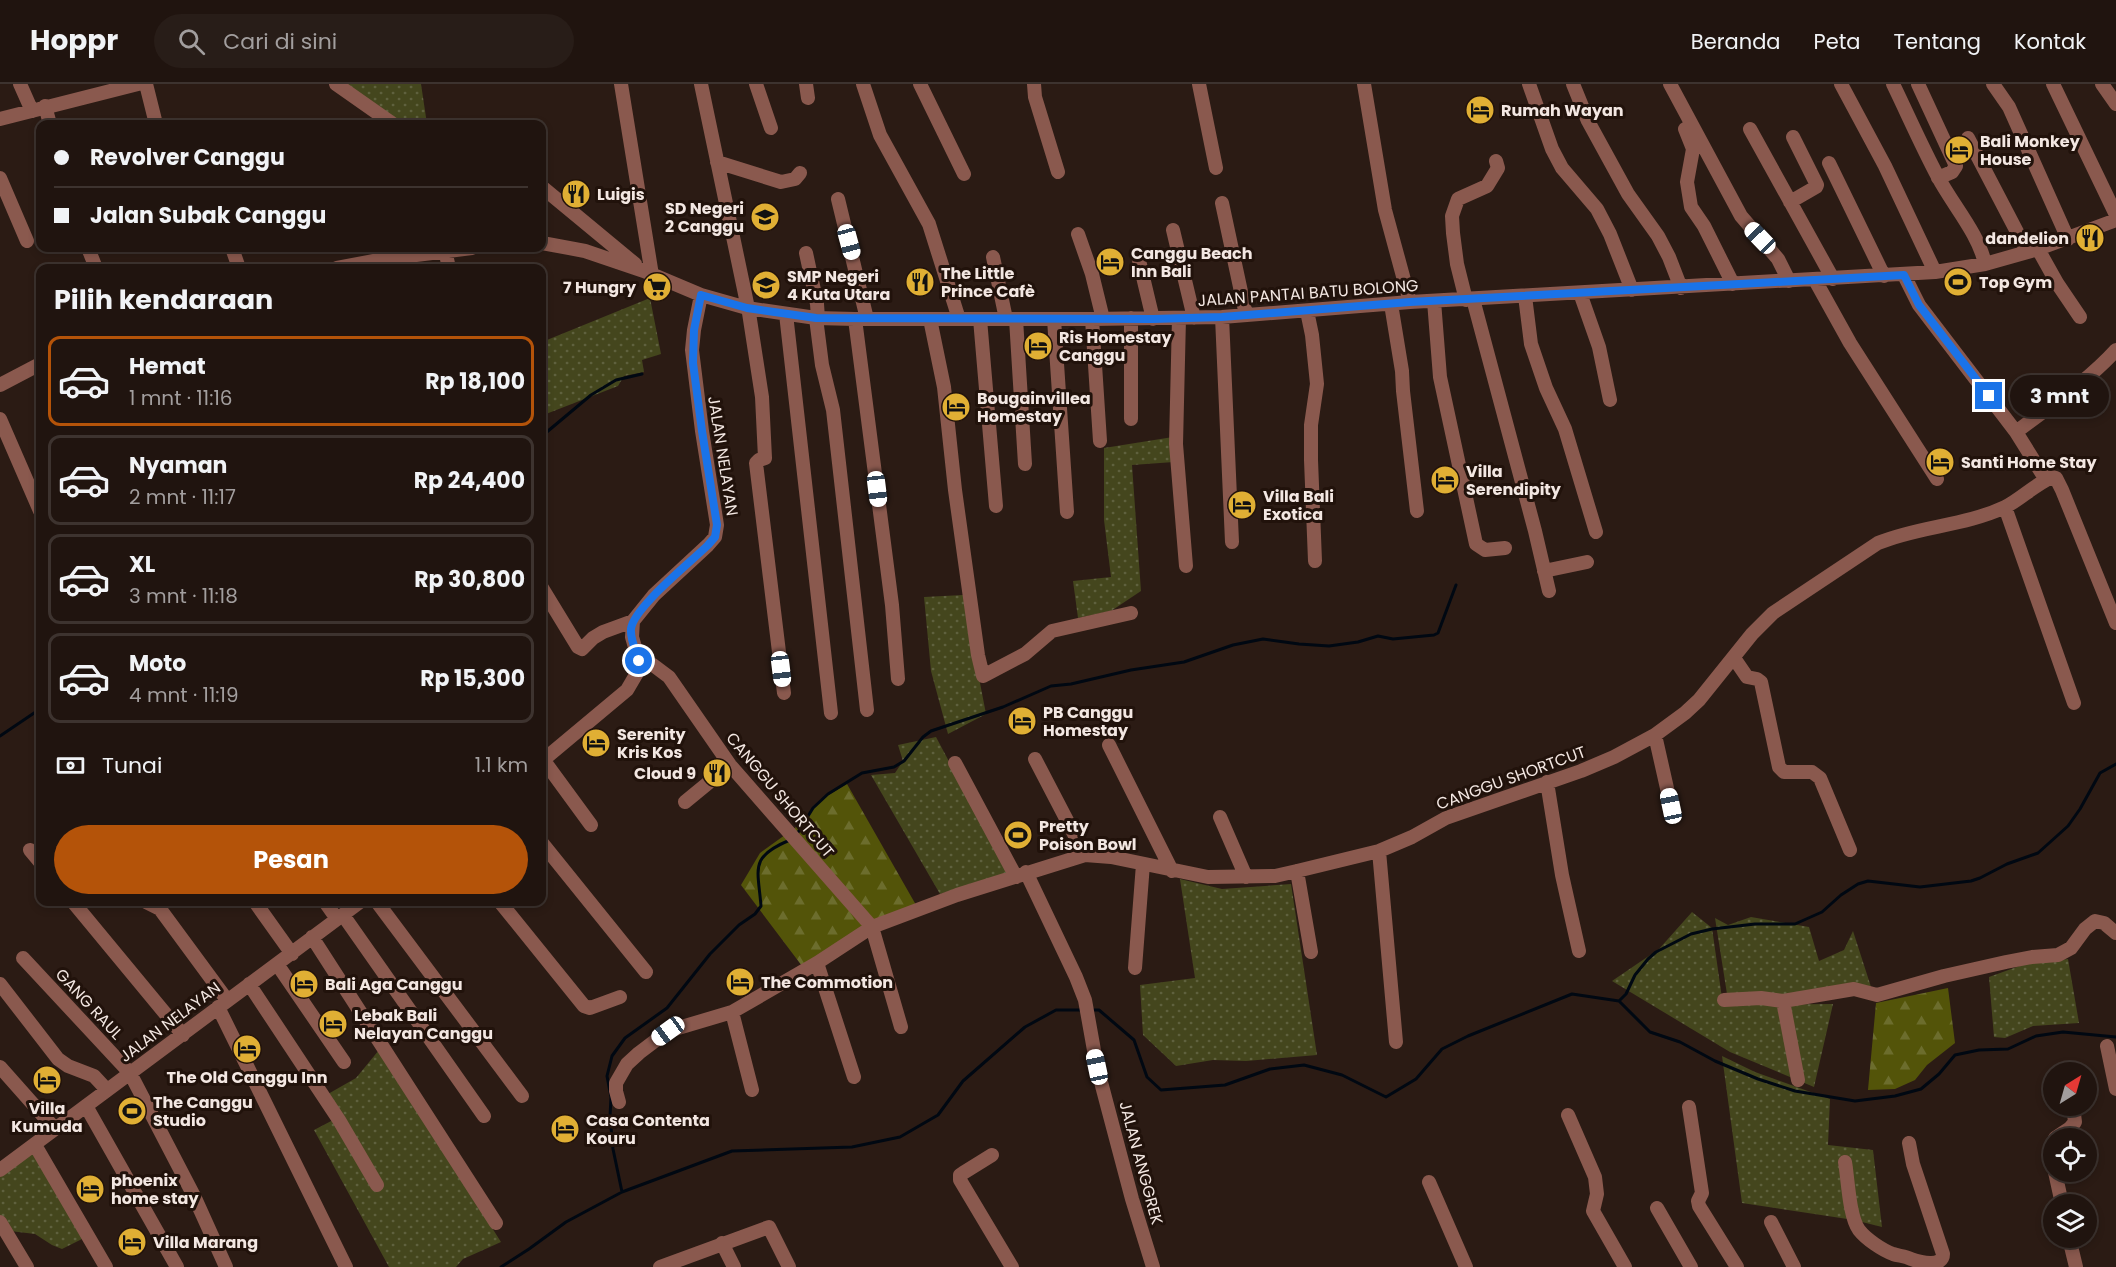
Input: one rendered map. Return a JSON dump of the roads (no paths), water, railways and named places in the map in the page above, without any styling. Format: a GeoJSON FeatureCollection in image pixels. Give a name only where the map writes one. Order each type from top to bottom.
{"type":"FeatureCollection","features":[{"type":"Feature","properties":{"kind":"street"},"geometry":{"type":"LineString","coordinates":[[20,84],[47,120]]}},
{"type":"Feature","properties":{"kind":"street"},"geometry":{"type":"LineString","coordinates":[[0,119],[138,84]]}},
{"type":"Feature","properties":{"kind":"street"},"geometry":{"type":"LineString","coordinates":[[146,84],[155,120]]}},
{"type":"Feature","properties":{"kind":"street"},"geometry":{"type":"LineString","coordinates":[[336,84],[387,120]]}},
{"type":"Feature","properties":{"kind":"street"},"geometry":{"type":"LineString","coordinates":[[621,84],[648,273]]}},
{"type":"Feature","properties":{"kind":"street"},"geometry":{"type":"LineString","coordinates":[[700,84],[747,308],[760,387],[766,439],[765,458],[756,463],[784,693]]}},
{"type":"Feature","properties":{"kind":"street"},"geometry":{"type":"LineString","coordinates":[[756,84],[771,128]]}},
{"type":"Feature","properties":{"kind":"street"},"geometry":{"type":"LineString","coordinates":[[863,84],[880,135],[929,224],[959,319]]}},
{"type":"Feature","properties":{"kind":"street"},"geometry":{"type":"LineString","coordinates":[[920,84],[964,174]]}},
{"type":"Feature","properties":{"kind":"street"},"geometry":{"type":"LineString","coordinates":[[1034,84],[1035,97],[1058,172]]}},
{"type":"Feature","properties":{"kind":"street"},"geometry":{"type":"LineString","coordinates":[[1199,84],[1216,168]]}},
{"type":"Feature","properties":{"kind":"street"},"geometry":{"type":"LineString","coordinates":[[1364,84],[1385,210],[1410,302]]}},
{"type":"Feature","properties":{"kind":"street"},"geometry":{"type":"LineString","coordinates":[[1529,84],[1552,148],[1562,168],[1597,209],[1610,234],[1632,290]]}},
{"type":"Feature","properties":{"kind":"street"},"geometry":{"type":"LineString","coordinates":[[1573,84],[1588,122],[1628,194],[1658,236],[1681,288]]}},
{"type":"Feature","properties":{"kind":"street"},"geometry":{"type":"LineString","coordinates":[[1663,84],[1693,149],[1687,182],[1690,207],[1704,226],[1733,284]]}},
{"type":"Feature","properties":{"kind":"street"},"geometry":{"type":"LineString","coordinates":[[1670,84],[1741,216],[1773,251],[1789,281]]}},
{"type":"Feature","properties":{"kind":"street"},"geometry":{"type":"LineString","coordinates":[[1842,84],[1885,166],[1935,272]]}},
{"type":"Feature","properties":{"kind":"street"},"geometry":{"type":"LineString","coordinates":[[1893,84],[1938,178],[1966,222],[1985,264]]}},
{"type":"Feature","properties":{"kind":"street"},"geometry":{"type":"LineString","coordinates":[[1918,84],[1956,166],[1952,172],[1938,178]]}},
{"type":"Feature","properties":{"kind":"street"},"geometry":{"type":"LineString","coordinates":[[1993,84],[2009,107],[2068,239]]}},
{"type":"Feature","properties":{"kind":"street"},"geometry":{"type":"LineString","coordinates":[[2053,84],[2116,215]]}},
{"type":"Feature","properties":{"kind":"street"},"geometry":{"type":"LineString","coordinates":[[2102,84],[2116,104]]}},
{"type":"Feature","properties":{"kind":"street"},"geometry":{"type":"LineString","coordinates":[[1750,129],[1824,259],[1833,279]]}},
{"type":"Feature","properties":{"kind":"street"},"geometry":{"type":"LineString","coordinates":[[1790,202],[1817,185],[1792,137]]}},
{"type":"Feature","properties":{"kind":"street"},"geometry":{"type":"LineString","coordinates":[[1968,138],[2033,250],[2080,317]]}},
{"type":"Feature","properties":{"kind":"street"},"geometry":{"type":"LineString","coordinates":[[1496,161],[1498,168],[1487,186],[1458,199],[1452,216],[1457,264],[1535,531],[1549,591]]}},
{"type":"Feature","properties":{"kind":"street"},"geometry":{"type":"LineString","coordinates":[[717,162],[781,182],[795,179],[800,173]]}},
{"type":"Feature","properties":{"kind":"street"},"geometry":{"type":"LineString","coordinates":[[1828,163],[1884,276]]}},
{"type":"Feature","properties":{"kind":"street"},"geometry":{"type":"LineString","coordinates":[[0,178],[27,241]]}},
{"type":"Feature","properties":{"kind":"street"},"geometry":{"type":"LineString","coordinates":[[546,190],[648,273]]}},
{"type":"Feature","properties":{"kind":"street"},"geometry":{"type":"LineString","coordinates":[[838,199],[861,319],[898,679]]}},
{"type":"Feature","properties":{"kind":"street"},"geometry":{"type":"LineString","coordinates":[[1222,203],[1246,315]]}},
{"type":"Feature","properties":{"kind":"street","name":"JALAN PANTAI BATU BOLONG"},"geometry":{"type":"LineString","coordinates":[[546,244],[585,251],[701,295],[747,308],[817,318],[1153,319],[1222,317],[1391,303],[1935,272],[1985,264],[2068,239],[2116,220]]}},
{"type":"Feature","properties":{"kind":"street"},"geometry":{"type":"LineString","coordinates":[[1173,230],[1194,318]]}},
{"type":"Feature","properties":{"kind":"street"},"geometry":{"type":"LineString","coordinates":[[585,251],[593,245],[598,232]]}},
{"type":"Feature","properties":{"kind":"street"},"geometry":{"type":"LineString","coordinates":[[1078,234],[1092,274],[1098,319],[1100,441]]}},
{"type":"Feature","properties":{"kind":"street"},"geometry":{"type":"LineString","coordinates":[[382,264],[408,262],[439,252]]}},
{"type":"Feature","properties":{"kind":"street"},"geometry":{"type":"LineString","coordinates":[[806,253],[818,304],[817,318],[822,365],[833,410],[867,710]]}},
{"type":"Feature","properties":{"kind":"street"},"geometry":{"type":"LineString","coordinates":[[1138,256],[1153,319]]}},
{"type":"Feature","properties":{"kind":"street"},"geometry":{"type":"LineString","coordinates":[[993,257],[1011,319],[1025,464]]}},
{"type":"Feature","properties":{"kind":"street"},"geometry":{"type":"LineString","coordinates":[[1904,275],[1919,305],[1933,325],[2050,478],[2062,490],[2116,623]]}},
{"type":"Feature","properties":{"kind":"street"},"geometry":{"type":"LineString","coordinates":[[1815,280],[1850,343],[1937,479]]}},
{"type":"Feature","properties":{"kind":"street"},"geometry":{"type":"LineString","coordinates":[[1580,293],[1599,347],[1610,400]]}},
{"type":"Feature","properties":{"kind":"street","name":"JALAN NELAYAN"},"geometry":{"type":"LineString","coordinates":[[633,621],[654,595],[715,537],[717,525],[693,358],[694,330],[701,295]]}},
{"type":"Feature","properties":{"kind":"street"},"geometry":{"type":"LineString","coordinates":[[1525,296],[1531,344],[1546,388],[1565,429],[1596,532]]}},
{"type":"Feature","properties":{"kind":"street"},"geometry":{"type":"LineString","coordinates":[[1434,301],[1440,377],[1476,543],[1485,550],[1505,548]]}},
{"type":"Feature","properties":{"kind":"street"},"geometry":{"type":"LineString","coordinates":[[1391,303],[1402,371],[1402,391],[1417,511]]}},
{"type":"Feature","properties":{"kind":"street"},"geometry":{"type":"LineString","coordinates":[[1307,311],[1317,384],[1311,425],[1315,561]]}},
{"type":"Feature","properties":{"kind":"street"},"geometry":{"type":"LineString","coordinates":[[786,314],[831,713]]}},
{"type":"Feature","properties":{"kind":"street"},"geometry":{"type":"LineString","coordinates":[[1222,317],[1232,542]]}},
{"type":"Feature","properties":{"kind":"street"},"geometry":{"type":"LineString","coordinates":[[1131,318],[1131,418]]}},
{"type":"Feature","properties":{"kind":"street"},"geometry":{"type":"LineString","coordinates":[[1179,318],[1176,444],[1186,566]]}},
{"type":"Feature","properties":{"kind":"street"},"geometry":{"type":"LineString","coordinates":[[930,319],[944,387],[957,502],[982,676],[1025,654],[1052,631],[1131,613]]}},
{"type":"Feature","properties":{"kind":"street"},"geometry":{"type":"LineString","coordinates":[[980,319],[996,506]]}},
{"type":"Feature","properties":{"kind":"street"},"geometry":{"type":"LineString","coordinates":[[1054,319],[1066,512]]}},
{"type":"Feature","properties":{"kind":"street"},"geometry":{"type":"LineString","coordinates":[[2016,432],[2060,399],[2116,350]]}},
{"type":"Feature","properties":{"kind":"street"},"geometry":{"type":"LineString","coordinates":[[0,385],[36,366]]}},
{"type":"Feature","properties":{"kind":"street"},"geometry":{"type":"LineString","coordinates":[[0,418],[36,502]]}},
{"type":"Feature","properties":{"kind":"street","name":"CANGGU SHORTCUT"},"geometry":{"type":"LineString","coordinates":[[619,1102],[616,1083],[627,1064],[668,1031],[732,1012],[814,965],[872,927],[957,895],[1084,855],[1111,857],[1208,877],[1275,876],[1379,851],[1412,837],[1446,818],[1614,757],[1655,735],[1685,713],[1699,700],[1752,634],[1773,613],[1878,543],[1897,535],[1963,521],[2005,507],[2050,478]]}},
{"type":"Feature","properties":{"kind":"street"},"geometry":{"type":"LineString","coordinates":[[2005,507],[2074,703]]}},
{"type":"Feature","properties":{"kind":"street"},"geometry":{"type":"LineString","coordinates":[[1544,571],[1587,562]]}},
{"type":"Feature","properties":{"kind":"street"},"geometry":{"type":"LineString","coordinates":[[546,595],[578,647],[582,649],[603,632],[633,621],[632,637],[639,661],[637,673],[627,690],[546,757]]}},
{"type":"Feature","properties":{"kind":"street"},"geometry":{"type":"LineString","coordinates":[[1734,658],[1748,677],[1761,682],[1779,767],[1784,772],[1812,772],[1820,778],[1850,850]]}},
{"type":"Feature","properties":{"kind":"street","name":"CANGGU SHORTCUT"},"geometry":{"type":"LineString","coordinates":[[639,661],[653,665],[669,677],[730,765],[872,927]]}},
{"type":"Feature","properties":{"kind":"street"},"geometry":{"type":"LineString","coordinates":[[1655,735],[1671,806]]}},
{"type":"Feature","properties":{"kind":"street"},"geometry":{"type":"LineString","coordinates":[[1109,745],[1172,871]]}},
{"type":"Feature","properties":{"kind":"street"},"geometry":{"type":"LineString","coordinates":[[1035,759],[1084,855]]}},
{"type":"Feature","properties":{"kind":"street","name":"JALAN ANGGREK"},"geometry":{"type":"LineString","coordinates":[[955,763],[1021,875],[1076,977],[1085,1000],[1097,1067],[1132,1199],[1153,1267]]}},
{"type":"Feature","properties":{"kind":"street"},"geometry":{"type":"LineString","coordinates":[[546,765],[591,825]]}},
{"type":"Feature","properties":{"kind":"street"},"geometry":{"type":"LineString","coordinates":[[685,802],[730,765]]}},
{"type":"Feature","properties":{"kind":"street"},"geometry":{"type":"LineString","coordinates":[[1547,783],[1562,875],[1579,951]]}},
{"type":"Feature","properties":{"kind":"street"},"geometry":{"type":"LineString","coordinates":[[1220,817],[1246,877]]}},
{"type":"Feature","properties":{"kind":"street"},"geometry":{"type":"LineString","coordinates":[[546,848],[646,972]]}},
{"type":"Feature","properties":{"kind":"street"},"geometry":{"type":"LineString","coordinates":[[30,850],[36,857]]}},
{"type":"Feature","properties":{"kind":"street"},"geometry":{"type":"LineString","coordinates":[[1379,851],[1396,1042]]}},
{"type":"Feature","properties":{"kind":"street"},"geometry":{"type":"LineString","coordinates":[[1135,968],[1143,864]]}},
{"type":"Feature","properties":{"kind":"street"},"geometry":{"type":"LineString","coordinates":[[1297,871],[1311,951]]}},
{"type":"Feature","properties":{"kind":"street"},"geometry":{"type":"LineString","coordinates":[[76,906],[183,1035]]}},
{"type":"Feature","properties":{"kind":"street"},"geometry":{"type":"LineString","coordinates":[[154,906],[160,909],[218,1007],[346,1267]]}},
{"type":"Feature","properties":{"kind":"street"},"geometry":{"type":"LineString","coordinates":[[258,906],[292,954]]}},
{"type":"Feature","properties":{"kind":"street"},"geometry":{"type":"LineString","coordinates":[[329,906],[340,917],[484,1116]]}},
{"type":"Feature","properties":{"kind":"street","name":"JALAN NELAYAN"},"geometry":{"type":"LineString","coordinates":[[0,1170],[355,906]]}},
{"type":"Feature","properties":{"kind":"street"},"geometry":{"type":"LineString","coordinates":[[380,906],[522,1096]]}},
{"type":"Feature","properties":{"kind":"street"},"geometry":{"type":"LineString","coordinates":[[503,906],[584,1006],[590,1008],[621,997]]}},
{"type":"Feature","properties":{"kind":"street"},"geometry":{"type":"LineString","coordinates":[[1724,1000],[1761,998],[1783,1001],[1854,989],[1877,995],[1944,976],[2006,962],[2058,955],[2071,948],[2085,929],[2095,921],[2104,923],[2116,933]]}},
{"type":"Feature","properties":{"kind":"street"},"geometry":{"type":"LineString","coordinates":[[872,927],[901,1028]]}},
{"type":"Feature","properties":{"kind":"street"},"geometry":{"type":"LineString","coordinates":[[312,937],[496,1223]]}},
{"type":"Feature","properties":{"kind":"street","name":"GANG RAUL"},"geometry":{"type":"LineString","coordinates":[[23,958],[130,1073],[194,1196],[226,1267]]}},
{"type":"Feature","properties":{"kind":"street"},"geometry":{"type":"LineString","coordinates":[[277,964],[344,1062]]}},
{"type":"Feature","properties":{"kind":"street"},"geometry":{"type":"LineString","coordinates":[[814,965],[838,1054]]}},
{"type":"Feature","properties":{"kind":"street"},"geometry":{"type":"LineString","coordinates":[[814,965],[854,1077]]}},
{"type":"Feature","properties":{"kind":"street"},"geometry":{"type":"LineString","coordinates":[[0,984],[58,1059],[68,1066],[94,1076],[107,1090]]}},
{"type":"Feature","properties":{"kind":"street"},"geometry":{"type":"LineString","coordinates":[[249,984],[339,1119],[377,1185]]}},
{"type":"Feature","properties":{"kind":"street"},"geometry":{"type":"LineString","coordinates":[[1783,1001],[1798,1080]]}},
{"type":"Feature","properties":{"kind":"street"},"geometry":{"type":"LineString","coordinates":[[218,1007],[260,1107],[308,1207]]}},
{"type":"Feature","properties":{"kind":"street"},"geometry":{"type":"LineString","coordinates":[[732,1012],[752,1090]]}},
{"type":"Feature","properties":{"kind":"street"},"geometry":{"type":"LineString","coordinates":[[2107,1046],[2116,1089]]}},
{"type":"Feature","properties":{"kind":"street"},"geometry":{"type":"LineString","coordinates":[[0,1066],[55,1129]]}},
{"type":"Feature","properties":{"kind":"street"},"geometry":{"type":"LineString","coordinates":[[86,1106],[177,1267]]}},
{"type":"Feature","properties":{"kind":"street"},"geometry":{"type":"LineString","coordinates":[[1689,1107],[1702,1193],[1698,1201],[1699,1206],[1737,1267]]}},
{"type":"Feature","properties":{"kind":"street"},"geometry":{"type":"LineString","coordinates":[[1568,1115],[1595,1177],[1597,1194],[1593,1211],[1625,1267]]}},
{"type":"Feature","properties":{"kind":"street"},"geometry":{"type":"LineString","coordinates":[[1845,1161],[1858,1229],[1896,1261],[1933,1267],[1938,1265],[1943,1258],[1913,1164],[1909,1143]]}},
{"type":"Feature","properties":{"kind":"street"},"geometry":{"type":"LineString","coordinates":[[35,1145],[106,1267]]}},
{"type":"Feature","properties":{"kind":"street"},"geometry":{"type":"LineString","coordinates":[[992,1155],[960,1175],[960,1180],[1012,1267]]}},
{"type":"Feature","properties":{"kind":"street"},"geometry":{"type":"LineString","coordinates":[[1429,1182],[1466,1267]]}},
{"type":"Feature","properties":{"kind":"street"},"geometry":{"type":"LineString","coordinates":[[1657,1208],[1692,1267]]}},
{"type":"Feature","properties":{"kind":"street"},"geometry":{"type":"LineString","coordinates":[[0,1222],[27,1267]]}},
{"type":"Feature","properties":{"kind":"street"},"geometry":{"type":"LineString","coordinates":[[1771,1222],[1794,1267]]}},
{"type":"Feature","properties":{"kind":"street"},"geometry":{"type":"LineString","coordinates":[[660,1267],[769,1227],[789,1267]]}},
{"type":"Feature","properties":{"kind":"street"},"geometry":{"type":"LineString","coordinates":[[722,1244],[734,1267]]}},
{"type":"Feature","properties":{"kind":"street"},"geometry":{"type":"LineString","coordinates":[[2071,1248],[2076,1267]]}},
{"type":"Feature","properties":{"kind":"waterway"},"geometry":{"type":"LineString","coordinates":[[546,433],[591,395],[616,380],[642,374]]}},
{"type":"Feature","properties":{"kind":"waterway"},"geometry":{"type":"LineString","coordinates":[[797,834],[813,808],[828,794],[862,773],[894,767],[904,761],[923,737],[931,731],[1003,707],[1051,686],[1184,662],[1233,645],[1263,639],[1329,646],[1358,642],[1378,636],[1393,639],[1434,635],[1438,633],[1456,585]]}},
{"type":"Feature","properties":{"kind":"waterway"},"geometry":{"type":"LineString","coordinates":[[0,736],[36,712]]}},
{"type":"Feature","properties":{"kind":"waterway"},"geometry":{"type":"LineString","coordinates":[[1619,1001],[1648,959],[1656,952],[1691,934],[1755,924],[1795,924],[1822,912],[1841,895],[1858,884],[1868,881],[1920,887],[1971,881],[2007,864],[2038,853],[2068,826],[2100,773],[2116,764]]}},
{"type":"Feature","properties":{"kind":"waterway"},"geometry":{"type":"LineString","coordinates":[[622,1192],[613,1149],[610,1117],[611,1097],[607,1076],[612,1056],[625,1038],[667,1008],[710,954],[739,925],[755,914],[761,906],[758,873],[762,858],[777,846],[790,840]]}},
{"type":"Feature","properties":{"kind":"waterway"},"geometry":{"type":"LineString","coordinates":[[1092,1010],[1099,1010],[1134,1040],[1147,1077],[1161,1090],[1225,1085],[1270,1069],[1304,1065],[1342,1075],[1386,1097],[1416,1079],[1442,1049],[1468,1036],[1572,994],[1619,1001],[1650,1032],[1680,1042],[1715,1061],[1758,1079],[1795,1091],[1855,1101],[1895,1096],[1921,1089],[1939,1074],[1955,1055],[1979,1050],[2008,1049],[2036,1036],[2063,1032],[2116,1037]]}},
{"type":"Feature","properties":{"kind":"waterway"},"geometry":{"type":"LineString","coordinates":[[501,1267],[566,1222],[622,1192],[732,1151],[852,1147],[900,1137],[938,1115],[963,1081],[1025,1027],[1056,1010],[1083,1010]]}},
{"type":"Feature","properties":{"kind":"place","name":"Rumah Wayan"},"geometry":{"type":"Point","coordinates":[1480,110]}},
{"type":"Feature","properties":{"kind":"place","name":"Bali Monkey House"},"geometry":{"type":"Point","coordinates":[1959,150]}},
{"type":"Feature","properties":{"kind":"place","name":"Luigis"},"geometry":{"type":"Point","coordinates":[576,194]}},
{"type":"Feature","properties":{"kind":"place","name":"SD Negeri 2 Canggu"},"geometry":{"type":"Point","coordinates":[765,217]}},
{"type":"Feature","properties":{"kind":"place","name":"dandelion"},"geometry":{"type":"Point","coordinates":[2090,238]}},
{"type":"Feature","properties":{"kind":"place","name":"Canggu Beach Inn Bali"},"geometry":{"type":"Point","coordinates":[1110,262]}},
{"type":"Feature","properties":{"kind":"place","name":"The Little Prince Cafè"},"geometry":{"type":"Point","coordinates":[920,282]}},
{"type":"Feature","properties":{"kind":"place","name":"Top Gym"},"geometry":{"type":"Point","coordinates":[1958,282]}},
{"type":"Feature","properties":{"kind":"place","name":"SMP Negeri 4 Kuta Utara"},"geometry":{"type":"Point","coordinates":[766,285]}},
{"type":"Feature","properties":{"kind":"place","name":"7 Hungry"},"geometry":{"type":"Point","coordinates":[657,287]}},
{"type":"Feature","properties":{"kind":"place","name":"Ris Homestay Canggu"},"geometry":{"type":"Point","coordinates":[1038,346]}},
{"type":"Feature","properties":{"kind":"place","name":"Bougainvillea Homestay"},"geometry":{"type":"Point","coordinates":[956,407]}},
{"type":"Feature","properties":{"kind":"place","name":"Santi Home Stay"},"geometry":{"type":"Point","coordinates":[1940,462]}},
{"type":"Feature","properties":{"kind":"place","name":"Villa Serendipity"},"geometry":{"type":"Point","coordinates":[1445,480]}},
{"type":"Feature","properties":{"kind":"place","name":"Villa Bali Exotica"},"geometry":{"type":"Point","coordinates":[1242,505]}},
{"type":"Feature","properties":{"kind":"place","name":"PB Canggu Homestay"},"geometry":{"type":"Point","coordinates":[1022,721]}},
{"type":"Feature","properties":{"kind":"place","name":"Serenity Kris Kos"},"geometry":{"type":"Point","coordinates":[596,743]}},
{"type":"Feature","properties":{"kind":"place","name":"Cloud 9"},"geometry":{"type":"Point","coordinates":[717,773]}},
{"type":"Feature","properties":{"kind":"place","name":"Pretty Poison Bowl"},"geometry":{"type":"Point","coordinates":[1018,835]}},
{"type":"Feature","properties":{"kind":"place","name":"The Commotion"},"geometry":{"type":"Point","coordinates":[740,982]}},
{"type":"Feature","properties":{"kind":"place","name":"Bali Aga Canggu"},"geometry":{"type":"Point","coordinates":[304,984]}},
{"type":"Feature","properties":{"kind":"place","name":"Lebak Bali Nelayan Canggu"},"geometry":{"type":"Point","coordinates":[333,1024]}},
{"type":"Feature","properties":{"kind":"place","name":"The Old Canggu Inn"},"geometry":{"type":"Point","coordinates":[247,1049]}},
{"type":"Feature","properties":{"kind":"place","name":"Villa Kumuda"},"geometry":{"type":"Point","coordinates":[47,1080]}},
{"type":"Feature","properties":{"kind":"place","name":"The Canggu Studio"},"geometry":{"type":"Point","coordinates":[132,1111]}},
{"type":"Feature","properties":{"kind":"place","name":"Casa Contenta Kouru"},"geometry":{"type":"Point","coordinates":[565,1129]}},
{"type":"Feature","properties":{"kind":"place","name":"phoenix home stay"},"geometry":{"type":"Point","coordinates":[90,1189]}},
{"type":"Feature","properties":{"kind":"place","name":"Villa Marang"},"geometry":{"type":"Point","coordinates":[132,1242]}}]}
